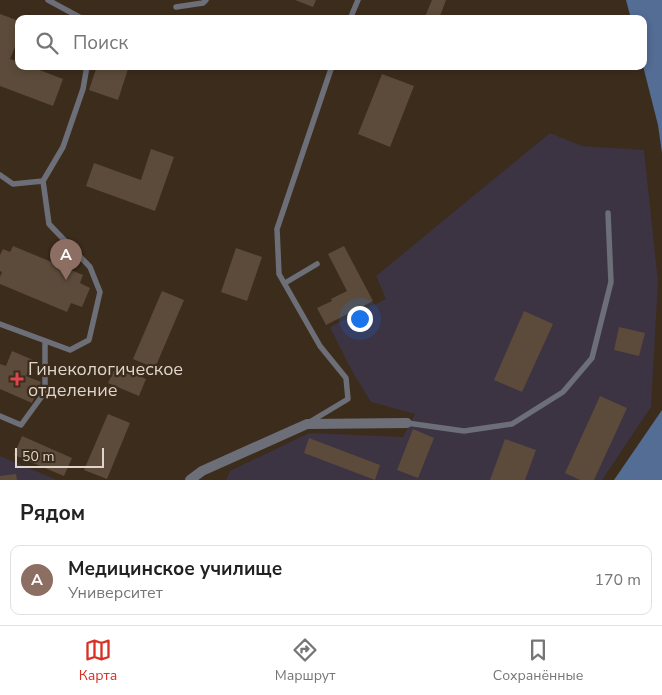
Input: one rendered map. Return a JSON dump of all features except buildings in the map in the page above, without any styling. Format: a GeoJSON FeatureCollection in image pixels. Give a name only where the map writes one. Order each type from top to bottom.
{"type":"FeatureCollection","features":[{"type":"Feature","properties":{"kind":"street"},"geometry":{"type":"LineString","coordinates":[[190,480],[202,471],[307,424],[408,423]]}},
{"type":"Feature","properties":{"kind":"lane"},"geometry":{"type":"LineString","coordinates":[[48,0],[76,15]]}},
{"type":"Feature","properties":{"kind":"lane"},"geometry":{"type":"LineString","coordinates":[[176,7],[202,3],[206,0]]}},
{"type":"Feature","properties":{"kind":"lane"},"geometry":{"type":"LineString","coordinates":[[352,15],[358,0]]}},
{"type":"Feature","properties":{"kind":"lane"},"geometry":{"type":"LineString","coordinates":[[0,324],[70,350],[88,340],[100,292],[90,267],[49,224],[43,181],[63,147],[83,89],[86,70]]}},
{"type":"Feature","properties":{"kind":"lane"},"geometry":{"type":"LineString","coordinates":[[307,424],[348,399],[346,378],[320,346],[280,274],[277,229],[331,70]]}},
{"type":"Feature","properties":{"kind":"lane"},"geometry":{"type":"LineString","coordinates":[[0,176],[14,184],[43,181]]}},
{"type":"Feature","properties":{"kind":"lane"},"geometry":{"type":"LineString","coordinates":[[408,423],[464,431],[512,424],[563,392],[592,358],[611,282],[608,213]]}},
{"type":"Feature","properties":{"kind":"lane"},"geometry":{"type":"LineString","coordinates":[[285,283],[317,264]]}},
{"type":"Feature","properties":{"kind":"lane"},"geometry":{"type":"LineString","coordinates":[[0,416],[21,425],[45,392],[45,341]]}},
{"type":"Feature","properties":{"kind":"shaded area"},"geometry":{"type":"Polygon","coordinates":[[[550,133],[582,146],[644,150],[658,282],[651,407],[602,480],[226,480],[230,471],[309,433],[403,437],[415,414],[371,402],[352,371],[330,327],[386,299],[376,276],[550,133]]]}},
{"type":"Feature","properties":{"kind":"shaded area"},"geometry":{"type":"Polygon","coordinates":[[[0,456],[57,480],[0,480],[0,456]]]}},
{"type":"Feature","properties":{"kind":"water"},"geometry":{"type":"Polygon","coordinates":[[[626,0],[662,0],[662,153],[658,125],[644,70],[647,70],[647,15],[630,15],[626,0]]]}},
{"type":"Feature","properties":{"kind":"water"},"geometry":{"type":"Polygon","coordinates":[[[662,410],[662,480],[614,480],[662,410]]]}},
{"type":"Feature","properties":{"kind":"place","name":"Медицинское училище"},"geometry":{"type":"Point","coordinates":[66,280]}},
{"type":"Feature","properties":{"kind":"place","name":"Гинекологическое отделение"},"geometry":{"type":"Point","coordinates":[17,379]}}]}
